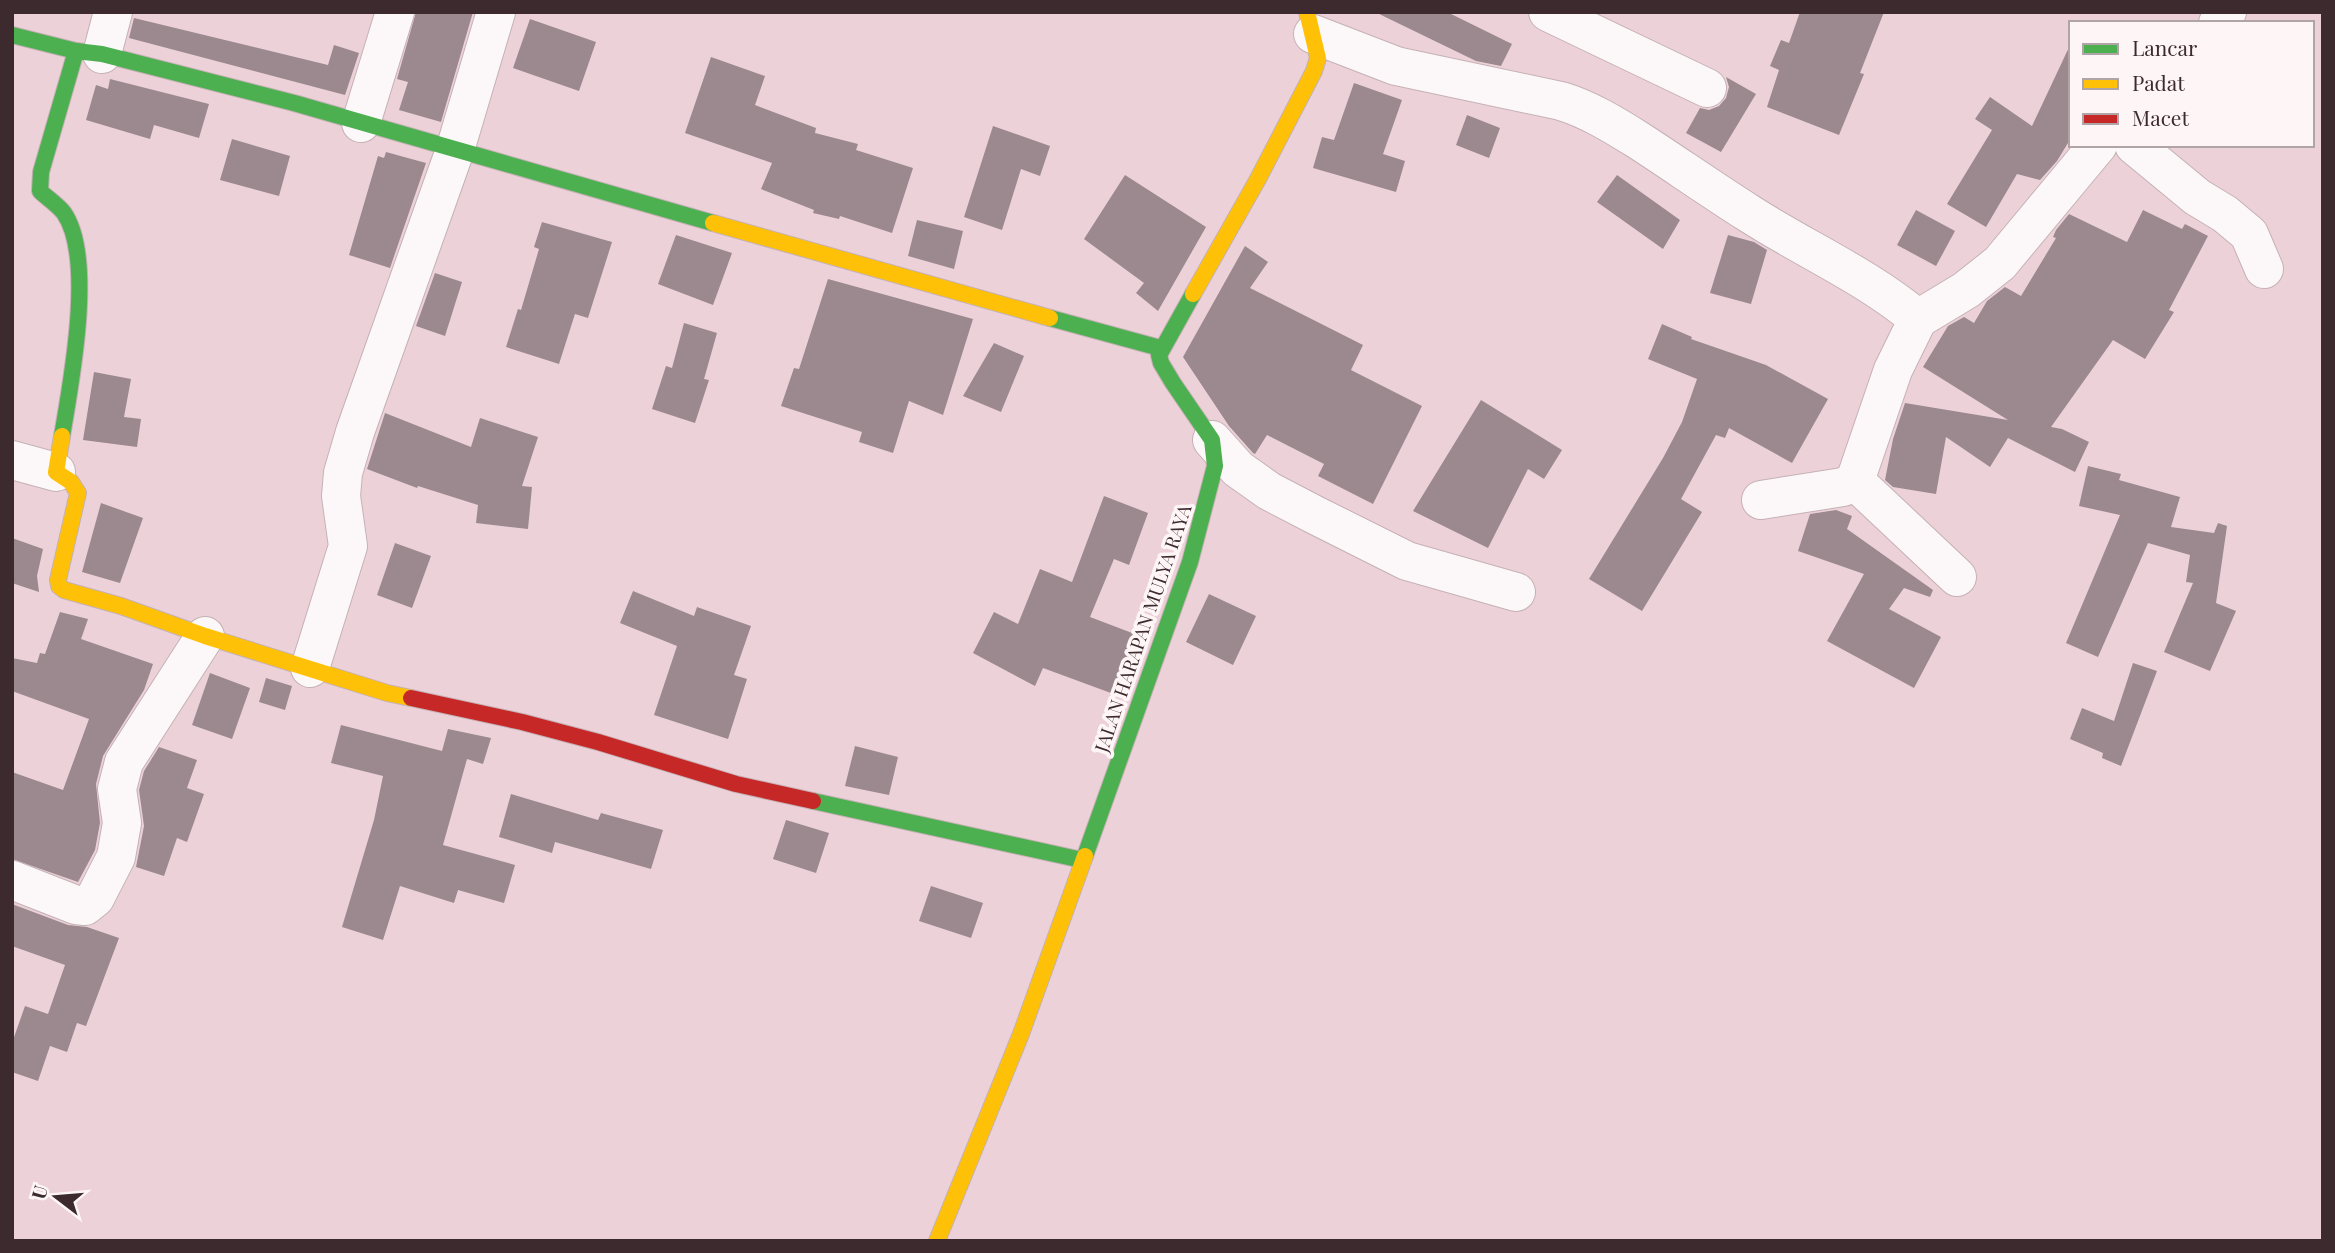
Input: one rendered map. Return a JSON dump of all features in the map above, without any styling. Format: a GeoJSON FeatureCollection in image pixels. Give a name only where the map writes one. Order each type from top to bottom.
{"type":"FeatureCollection","features":[{"type":"Feature","properties":{"kind":"street"},"geometry":{"type":"LineString","coordinates":[[56,472],[76,344],[78,251],[64,213],[40,191],[41,172],[89,52],[113,12]]}},
{"type":"Feature","properties":{"kind":"street"},"geometry":{"type":"LineString","coordinates":[[361,123],[395,12]]}},
{"type":"Feature","properties":{"kind":"street"},"geometry":{"type":"LineString","coordinates":[[310,668],[348,546],[341,496],[343,473],[455,150],[496,12]]}},
{"type":"Feature","properties":{"kind":"street"},"geometry":{"type":"LineString","coordinates":[[1548,12],[1706,88]]}},
{"type":"Feature","properties":{"kind":"street"},"geometry":{"type":"LineString","coordinates":[[1310,23],[1396,66],[1561,101],[1580,108],[1620,129],[1749,214],[1843,267],[1918,319]]}},
{"type":"Feature","properties":{"kind":"street"},"geometry":{"type":"LineString","coordinates":[[1310,23],[1318,58],[1314,71],[1291,118],[1158,355],[1212,440],[1238,469],[1269,491],[1407,561],[1516,592]]}},
{"type":"Feature","properties":{"kind":"street"},"geometry":{"type":"LineString","coordinates":[[12,35],[322,111],[954,293],[1160,348]]}},
{"type":"Feature","properties":{"kind":"street"},"geometry":{"type":"LineString","coordinates":[[1761,500],[1843,487],[1855,481],[1893,370],[1918,319],[1966,290],[2000,263],[2096,147]]}},
{"type":"Feature","properties":{"kind":"street"},"geometry":{"type":"LineString","coordinates":[[2136,147],[2197,197],[2225,214],[2249,234],[2264,269]]}},
{"type":"Feature","properties":{"kind":"street","name":"JALAN HARAPAN MULYA RAYA"},"geometry":{"type":"LineString","coordinates":[[937,1241],[1021,1034],[1190,562],[1214,466],[1212,440]]}},
{"type":"Feature","properties":{"kind":"street"},"geometry":{"type":"LineString","coordinates":[[12,460],[56,472],[71,482],[78,493],[59,586],[74,593],[411,699],[522,722],[736,784],[1082,860]]}},
{"type":"Feature","properties":{"kind":"street"},"geometry":{"type":"LineString","coordinates":[[1855,481],[1957,577]]}},
{"type":"Feature","properties":{"kind":"street"},"geometry":{"type":"LineString","coordinates":[[12,880],[76,905],[85,906],[96,898],[116,857],[122,823],[117,789],[124,762],[205,636]]}},
{"type":"Feature","properties":{"kind":"building"},"geometry":{"type":"Polygon","coordinates":[[[416,12],[473,12],[441,122],[399,110],[408,82],[397,79],[416,12]]]}},
{"type":"Feature","properties":{"kind":"building"},"geometry":{"type":"Polygon","coordinates":[[[1375,12],[1447,12],[1512,44],[1501,66],[1476,61],[1375,12]]]}},
{"type":"Feature","properties":{"kind":"building"},"geometry":{"type":"Polygon","coordinates":[[[1800,12],[1884,12],[1860,73],[1864,74],[1839,135],[1767,107],[1779,70],[1770,66],[1781,40],[1789,43],[1800,12]]]}},
{"type":"Feature","properties":{"kind":"building"},"geometry":{"type":"Polygon","coordinates":[[[134,18],[328,65],[334,45],[359,53],[345,95],[129,38],[134,18]]]}},
{"type":"Feature","properties":{"kind":"building"},"geometry":{"type":"Polygon","coordinates":[[[530,19],[596,42],[579,91],[513,68],[530,19]]]}},
{"type":"Feature","properties":{"kind":"building"},"geometry":{"type":"Polygon","coordinates":[[[2069,47],[2069,141],[2057,161],[2040,180],[2017,174],[1986,227],[1947,204],[1992,130],[1975,119],[1990,97],[2032,126],[2069,47]]]}},
{"type":"Feature","properties":{"kind":"building"},"geometry":{"type":"Polygon","coordinates":[[[711,57],[765,76],[755,105],[816,128],[815,133],[858,144],[856,150],[913,168],[892,233],[840,216],[839,219],[813,213],[814,210],[761,189],[772,163],[685,133],[711,57]]]}},
{"type":"Feature","properties":{"kind":"building"},"geometry":{"type":"Polygon","coordinates":[[[1726,77],[1756,94],[1721,152],[1686,133],[1700,108],[1709,110],[1719,106],[1726,98],[1729,87],[1726,77]]]}},
{"type":"Feature","properties":{"kind":"building"},"geometry":{"type":"Polygon","coordinates":[[[110,79],[209,104],[199,138],[154,125],[150,139],[86,120],[96,85],[108,89],[110,79]]]}},
{"type":"Feature","properties":{"kind":"building"},"geometry":{"type":"Polygon","coordinates":[[[1354,83],[1402,100],[1383,154],[1405,161],[1396,192],[1313,168],[1322,137],[1334,140],[1354,83]]]}},
{"type":"Feature","properties":{"kind":"building"},"geometry":{"type":"Polygon","coordinates":[[[1467,115],[1500,128],[1489,158],[1456,145],[1467,115]]]}},
{"type":"Feature","properties":{"kind":"building"},"geometry":{"type":"Polygon","coordinates":[[[993,126],[1050,146],[1040,176],[1021,169],[1002,230],[964,217],[993,126]]]}},
{"type":"Feature","properties":{"kind":"building"},"geometry":{"type":"Polygon","coordinates":[[[232,139],[290,156],[279,196],[220,180],[232,139]]]}},
{"type":"Feature","properties":{"kind":"building"},"geometry":{"type":"Polygon","coordinates":[[[386,152],[426,163],[390,268],[349,255],[378,156],[384,158],[386,152]]]}},
{"type":"Feature","properties":{"kind":"building"},"geometry":{"type":"Polygon","coordinates":[[[1125,175],[1206,227],[1158,311],[1136,293],[1144,283],[1084,239],[1125,175]]]}},
{"type":"Feature","properties":{"kind":"building"},"geometry":{"type":"Polygon","coordinates":[[[1617,175],[1680,220],[1663,249],[1597,202],[1617,175]]]}},
{"type":"Feature","properties":{"kind":"building"},"geometry":{"type":"Polygon","coordinates":[[[1916,210],[1955,231],[1936,266],[1897,245],[1916,210]]]}},
{"type":"Feature","properties":{"kind":"building"},"geometry":{"type":"Polygon","coordinates":[[[2143,210],[2182,229],[2185,224],[2208,236],[2169,310],[2174,312],[2145,359],[2113,340],[2051,427],[2062,429],[2089,442],[2075,472],[2008,438],[1990,467],[1946,437],[1936,494],[1893,487],[1885,480],[1893,439],[1905,403],[2008,420],[1923,367],[1948,326],[1964,317],[1974,323],[1987,301],[2005,287],[2021,296],[2056,238],[2053,237],[2056,230],[2069,214],[2127,242],[2143,210]]]}},
{"type":"Feature","properties":{"kind":"building"},"geometry":{"type":"Polygon","coordinates":[[[917,220],[963,231],[954,269],[908,256],[917,220]]]}},
{"type":"Feature","properties":{"kind":"building"},"geometry":{"type":"Polygon","coordinates":[[[542,222],[612,242],[588,318],[575,314],[559,364],[506,347],[518,309],[521,310],[539,249],[534,247],[542,222]]]}},
{"type":"Feature","properties":{"kind":"building"},"geometry":{"type":"Polygon","coordinates":[[[676,235],[732,253],[713,305],[658,284],[676,235]]]}},
{"type":"Feature","properties":{"kind":"building"},"geometry":{"type":"Polygon","coordinates":[[[1728,235],[1754,242],[1767,250],[1751,304],[1710,293],[1728,235]]]}},
{"type":"Feature","properties":{"kind":"building"},"geometry":{"type":"Polygon","coordinates":[[[1245,246],[1268,262],[1250,288],[1363,345],[1351,370],[1422,406],[1373,504],[1318,476],[1324,464],[1267,435],[1255,454],[1253,453],[1229,426],[1183,357],[1245,246]]]}},
{"type":"Feature","properties":{"kind":"building"},"geometry":{"type":"Polygon","coordinates":[[[435,273],[462,282],[445,336],[416,326],[435,273]]]}},
{"type":"Feature","properties":{"kind":"building"},"geometry":{"type":"Polygon","coordinates":[[[828,279],[973,319],[943,415],[909,401],[893,453],[859,442],[862,432],[781,406],[794,368],[799,369],[828,279]]]}},
{"type":"Feature","properties":{"kind":"building"},"geometry":{"type":"Polygon","coordinates":[[[684,323],[717,333],[704,379],[709,380],[695,423],[652,409],[666,366],[672,368],[684,323]]]}},
{"type":"Feature","properties":{"kind":"building"},"geometry":{"type":"Polygon","coordinates":[[[1662,324],[1692,337],[1691,339],[1766,365],[1828,399],[1792,463],[1729,428],[1725,438],[1716,435],[1681,499],[1702,512],[1642,611],[1589,579],[1663,458],[1682,422],[1697,379],[1648,359],[1662,324]]]}},
{"type":"Feature","properties":{"kind":"building"},"geometry":{"type":"Polygon","coordinates":[[[994,343],[1024,356],[1001,412],[963,396],[994,343]]]}},
{"type":"Feature","properties":{"kind":"building"},"geometry":{"type":"Polygon","coordinates":[[[94,372],[131,379],[124,417],[141,419],[137,447],[83,440],[94,372]]]}},
{"type":"Feature","properties":{"kind":"building"},"geometry":{"type":"Polygon","coordinates":[[[1481,400],[1562,450],[1544,479],[1528,469],[1488,548],[1413,511],[1481,400]]]}},
{"type":"Feature","properties":{"kind":"building"},"geometry":{"type":"Polygon","coordinates":[[[385,413],[471,447],[480,418],[538,437],[522,486],[532,487],[528,529],[476,523],[478,505],[418,486],[417,488],[367,469],[385,413]]]}},
{"type":"Feature","properties":{"kind":"building"},"geometry":{"type":"Polygon","coordinates":[[[2088,466],[2121,474],[2119,480],[2180,497],[2171,527],[2214,533],[2218,523],[2227,526],[2216,603],[2236,611],[2210,671],[2164,652],[2193,583],[2186,582],[2190,555],[2148,543],[2098,657],[2066,643],[2120,515],[2079,506],[2088,466]]]}},
{"type":"Feature","properties":{"kind":"building"},"geometry":{"type":"Polygon","coordinates":[[[1104,496],[1148,513],[1129,565],[1114,559],[1090,617],[1140,636],[1119,696],[1043,668],[1035,686],[973,653],[994,612],[1018,624],[1040,569],[1072,582],[1104,496]]]}},
{"type":"Feature","properties":{"kind":"building"},"geometry":{"type":"Polygon","coordinates":[[[101,503],[143,518],[120,583],[82,572],[101,503]]]}},
{"type":"Feature","properties":{"kind":"building"},"geometry":{"type":"Polygon","coordinates":[[[1836,510],[1852,516],[1847,529],[1933,590],[1930,597],[1904,588],[1889,609],[1941,637],[1914,688],[1827,641],[1864,574],[1798,551],[1810,514],[1836,510]]]}},
{"type":"Feature","properties":{"kind":"building"},"geometry":{"type":"Polygon","coordinates":[[[12,538],[43,549],[37,576],[39,592],[12,583],[12,538]]]}},
{"type":"Feature","properties":{"kind":"building"},"geometry":{"type":"Polygon","coordinates":[[[395,543],[431,556],[412,608],[377,595],[395,543]]]}},
{"type":"Feature","properties":{"kind":"building"},"geometry":{"type":"Polygon","coordinates":[[[633,591],[694,616],[697,607],[751,626],[734,675],[747,679],[728,739],[654,715],[677,646],[620,623],[633,591]]]}},
{"type":"Feature","properties":{"kind":"building"},"geometry":{"type":"Polygon","coordinates":[[[1209,594],[1256,616],[1233,665],[1186,642],[1209,594]]]}},
{"type":"Feature","properties":{"kind":"building"},"geometry":{"type":"Polygon","coordinates":[[[60,612],[88,619],[81,639],[153,664],[144,690],[103,756],[96,784],[100,823],[95,850],[78,882],[12,859],[12,772],[63,790],[89,719],[12,691],[12,658],[37,663],[40,653],[45,654],[60,612]]]}},
{"type":"Feature","properties":{"kind":"building"},"geometry":{"type":"Polygon","coordinates":[[[2133,663],[2157,671],[2121,766],[2102,758],[2103,753],[2070,739],[2082,708],[2114,721],[2133,663]]]}},
{"type":"Feature","properties":{"kind":"building"},"geometry":{"type":"Polygon","coordinates":[[[210,673],[250,688],[232,739],[192,725],[210,673]]]}},
{"type":"Feature","properties":{"kind":"building"},"geometry":{"type":"Polygon","coordinates":[[[266,678],[292,686],[285,710],[259,702],[266,678]]]}},
{"type":"Feature","properties":{"kind":"building"},"geometry":{"type":"Polygon","coordinates":[[[341,725],[442,751],[448,729],[491,738],[483,764],[467,759],[443,845],[515,865],[504,903],[458,890],[454,903],[400,886],[383,940],[342,927],[374,820],[383,776],[331,763],[341,725]]]}},
{"type":"Feature","properties":{"kind":"building"},"geometry":{"type":"Polygon","coordinates":[[[855,746],[898,757],[889,795],[845,786],[855,746]]]}},
{"type":"Feature","properties":{"kind":"building"},"geometry":{"type":"Polygon","coordinates":[[[159,747],[197,760],[187,788],[204,794],[187,842],[177,838],[164,876],[136,867],[144,826],[139,790],[144,771],[159,747]]]}},
{"type":"Feature","properties":{"kind":"building"},"geometry":{"type":"Polygon","coordinates":[[[511,794],[598,820],[601,813],[663,830],[651,869],[555,842],[552,853],[499,837],[511,794]]]}},
{"type":"Feature","properties":{"kind":"building"},"geometry":{"type":"Polygon","coordinates":[[[786,820],[829,833],[816,873],[773,859],[786,820]]]}},
{"type":"Feature","properties":{"kind":"building"},"geometry":{"type":"Polygon","coordinates":[[[931,886],[983,903],[971,938],[919,921],[931,886]]]}},
{"type":"Feature","properties":{"kind":"building"},"geometry":{"type":"Polygon","coordinates":[[[12,904],[68,925],[87,927],[119,938],[86,1026],[77,1023],[67,1052],[50,1046],[38,1081],[12,1072],[12,1043],[25,1006],[48,1014],[65,965],[12,946],[12,904]]]}},
{"type":"Feature","properties":{"kind":"traffic: fast"},"geometry":{"type":"LineString","coordinates":[[12,35],[76,51],[102,54],[294,103],[713,223]]}},
{"type":"Feature","properties":{"kind":"traffic: fast"},"geometry":{"type":"LineString","coordinates":[[62,436],[78,322],[78,259],[73,233],[64,213],[40,191],[41,172],[76,51]]}},
{"type":"Feature","properties":{"kind":"traffic: fast"},"geometry":{"type":"LineString","coordinates":[[1085,856],[1190,562],[1215,466],[1212,440],[1173,383],[1159,355],[1193,294]]}},
{"type":"Feature","properties":{"kind":"traffic: fast"},"geometry":{"type":"LineString","coordinates":[[1050,318],[1160,348]]}},
{"type":"Feature","properties":{"kind":"traffic: fast"},"geometry":{"type":"LineString","coordinates":[[813,801],[1082,860]]}},
{"type":"Feature","properties":{"kind":"traffic: slow"},"geometry":{"type":"LineString","coordinates":[[1193,294],[1258,179],[1314,71],[1318,58],[1307,12]]}},
{"type":"Feature","properties":{"kind":"traffic: slow"},"geometry":{"type":"LineString","coordinates":[[713,223],[1050,318]]}},
{"type":"Feature","properties":{"kind":"traffic: slow"},"geometry":{"type":"LineString","coordinates":[[62,436],[56,472],[71,482],[78,493],[58,580],[59,586],[64,590],[387,693],[411,698]]}},
{"type":"Feature","properties":{"kind":"traffic: slow"},"geometry":{"type":"LineString","coordinates":[[937,1241],[1021,1034],[1085,856]]}},
{"type":"Feature","properties":{"kind":"traffic: jam"},"geometry":{"type":"LineString","coordinates":[[411,698],[522,722],[736,784],[813,801]]}}]}
